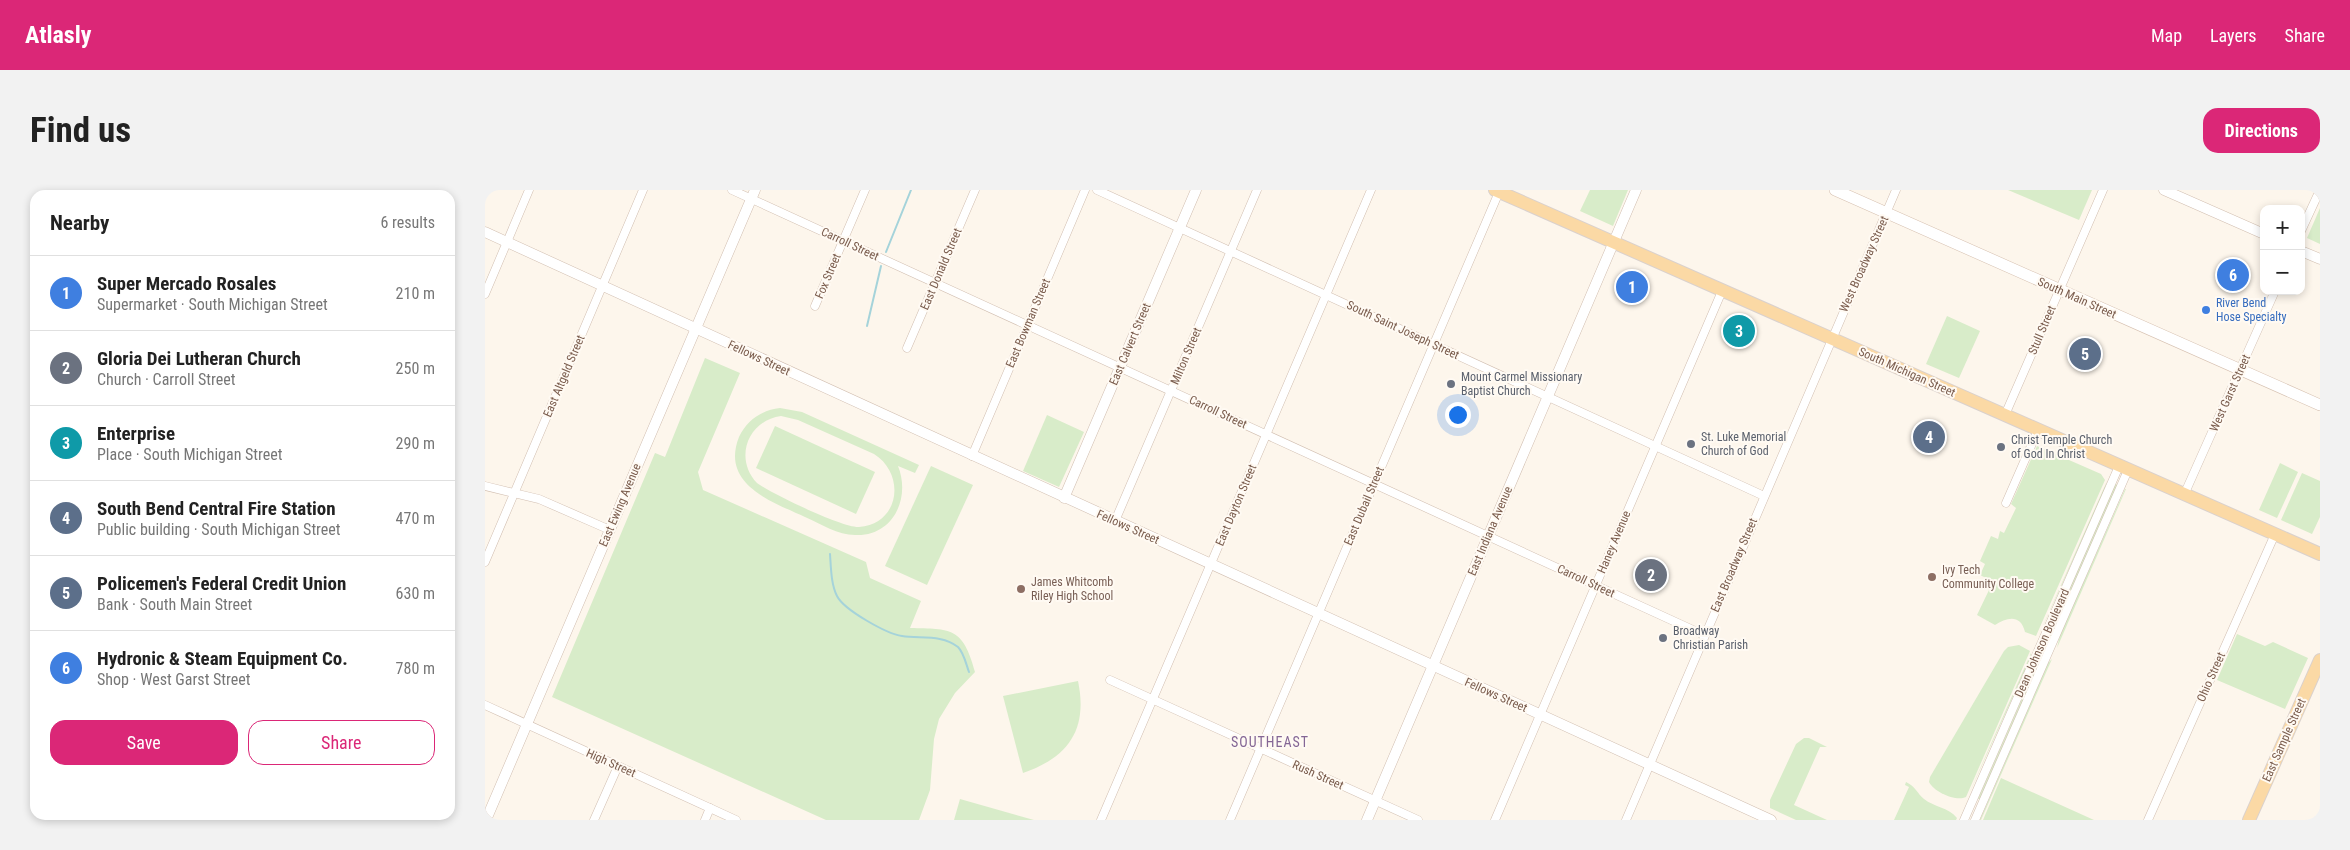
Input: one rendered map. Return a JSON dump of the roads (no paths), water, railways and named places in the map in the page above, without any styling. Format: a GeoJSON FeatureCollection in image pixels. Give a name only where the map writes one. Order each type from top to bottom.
{"type":"FeatureCollection","features":[{"type":"Feature","properties":{"kind":"main road","name":"South Main Street"},"geometry":{"type":"LineString","coordinates":[[1835,190],[2320,405]]}},
{"type":"Feature","properties":{"kind":"main road","name":"South Michigan Street"},"geometry":{"type":"LineString","coordinates":[[1497,191],[2320,554]]}},
{"type":"Feature","properties":{"kind":"main road","name":"East Sample Street"},"geometry":{"type":"LineString","coordinates":[[2249,820],[2320,660]]}},
{"type":"Feature","properties":{"kind":"street"},"geometry":{"type":"LineString","coordinates":[[485,294],[529,190]]}},
{"type":"Feature","properties":{"kind":"street","name":"East Altgeld Street"},"geometry":{"type":"LineString","coordinates":[[485,562],[643,190]]}},
{"type":"Feature","properties":{"kind":"street","name":"Carroll Street"},"geometry":{"type":"LineString","coordinates":[[732,190],[753,194],[843,241],[1704,635]]}},
{"type":"Feature","properties":{"kind":"street","name":"Fox Street"},"geometry":{"type":"LineString","coordinates":[[815,306],[865,190]]}},
{"type":"Feature","properties":{"kind":"street","name":"East Donald Street"},"geometry":{"type":"LineString","coordinates":[[907,348],[975,190]]}},
{"type":"Feature","properties":{"kind":"street","name":"East Bowman Street"},"geometry":{"type":"LineString","coordinates":[[972,456],[1085,190]]}},
{"type":"Feature","properties":{"kind":"street","name":"South Saint Joseph Street"},"geometry":{"type":"LineString","coordinates":[[1097,190],[1764,496]]}},
{"type":"Feature","properties":{"kind":"street","name":"East Calvert Street"},"geometry":{"type":"LineString","coordinates":[[1064,498],[1196,190]]}},
{"type":"Feature","properties":{"kind":"street","name":"Milton Street"},"geometry":{"type":"LineString","coordinates":[[1115,521],[1257,190]]}},
{"type":"Feature","properties":{"kind":"street","name":"East Dayton Street"},"geometry":{"type":"LineString","coordinates":[[1101,820],[1371,190]]}},
{"type":"Feature","properties":{"kind":"street","name":"East Indiana Avenue"},"geometry":{"type":"LineString","coordinates":[[1367,820],[1637,190]]}},
{"type":"Feature","properties":{"kind":"street","name":"West Broadway Street"},"geometry":{"type":"LineString","coordinates":[[1831,339],[1896,190]]}},
{"type":"Feature","properties":{"kind":"street","name":"Stull Street"},"geometry":{"type":"LineString","coordinates":[[2005,415],[2103,190]]}},
{"type":"Feature","properties":{"kind":"street"},"geometry":{"type":"LineString","coordinates":[[2164,190],[2260,232]]}},
{"type":"Feature","properties":{"kind":"street"},"geometry":{"type":"LineString","coordinates":[[2305,223],[2320,190]]}},
{"type":"Feature","properties":{"kind":"street","name":"East Dubail Street"},"geometry":{"type":"LineString","coordinates":[[1230,820],[1497,191]]}},
{"type":"Feature","properties":{"kind":"street","name":"East Ewing Avenue"},"geometry":{"type":"LineString","coordinates":[[486,820],[753,194]]}},
{"type":"Feature","properties":{"kind":"street","name":"Fellows Street"},"geometry":{"type":"LineString","coordinates":[[485,232],[1650,765],[1757,817],[1771,820]]}},
{"type":"Feature","properties":{"kind":"street"},"geometry":{"type":"LineString","coordinates":[[2305,252],[2320,259]]}},
{"type":"Feature","properties":{"kind":"street","name":"Haney Avenue"},"geometry":{"type":"LineString","coordinates":[[1495,820],[1722,290]]}},
{"type":"Feature","properties":{"kind":"street","name":"West Garst Street"},"geometry":{"type":"LineString","coordinates":[[2185,495],[2273,295]]}},
{"type":"Feature","properties":{"kind":"street","name":"East Broadway Street"},"geometry":{"type":"LineString","coordinates":[[1625,820],[1831,339]]}},
{"type":"Feature","properties":{"kind":"street"},"geometry":{"type":"LineString","coordinates":[[2006,503],[2038,430]]}},
{"type":"Feature","properties":{"kind":"street","name":"Dean Johnson Boulevard"},"geometry":{"type":"LineString","coordinates":[[1964,820],[2124,468]]}},
{"type":"Feature","properties":{"kind":"street","name":"Dean Johnson Boulevard"},"geometry":{"type":"LineString","coordinates":[[1975,820],[2124,468]]}},
{"type":"Feature","properties":{"kind":"street"},"geometry":{"type":"LineString","coordinates":[[485,486],[515,492],[549,503],[610,530]]}},
{"type":"Feature","properties":{"kind":"street","name":"Ohio Street"},"geometry":{"type":"LineString","coordinates":[[2148,820],[2275,534]]}},
{"type":"Feature","properties":{"kind":"street","name":"Rush Street"},"geometry":{"type":"LineString","coordinates":[[1110,680],[1418,820]]}},
{"type":"Feature","properties":{"kind":"street","name":"High Street"},"geometry":{"type":"LineString","coordinates":[[485,705],[736,820]]}},
{"type":"Feature","properties":{"kind":"street"},"geometry":{"type":"LineString","coordinates":[[595,820],[618,766]]}},
{"type":"Feature","properties":{"kind":"street"},"geometry":{"type":"LineString","coordinates":[[705,820],[711,808]]}},
{"type":"Feature","properties":{"kind":"waterway"},"geometry":{"type":"LineString","coordinates":[[886,252],[911,190]]}},
{"type":"Feature","properties":{"kind":"waterway"},"geometry":{"type":"LineString","coordinates":[[867,326],[881,266]]}},
{"type":"Feature","properties":{"kind":"waterway"},"geometry":{"type":"LineString","coordinates":[[830,554],[835,591],[841,602],[848,608],[895,634],[945,640],[952,643],[962,652],[969,672]]}},
{"type":"Feature","properties":{"kind":"place","name":"Hydronic & Steam Equipment Co."},"geometry":{"type":"Point","coordinates":[2233,275]}},
{"type":"Feature","properties":{"kind":"place","name":"Super Mercado Rosales"},"geometry":{"type":"Point","coordinates":[1632,287]}},
{"type":"Feature","properties":{"kind":"place","name":"River Bend Hose Specialty"},"geometry":{"type":"Point","coordinates":[2206,310]}},
{"type":"Feature","properties":{"kind":"place","name":"Enterprise"},"geometry":{"type":"Point","coordinates":[1739,331]}},
{"type":"Feature","properties":{"kind":"place","name":"Policemen's Federal Credit Union"},"geometry":{"type":"Point","coordinates":[2085,354]}},
{"type":"Feature","properties":{"kind":"place","name":"Mount Carmel Missionary Baptist Church"},"geometry":{"type":"Point","coordinates":[1451,384]}},
{"type":"Feature","properties":{"kind":"place","name":"South Bend Central Fire Station"},"geometry":{"type":"Point","coordinates":[1929,437]}},
{"type":"Feature","properties":{"kind":"place","name":"St. Luke Memorial Church of God"},"geometry":{"type":"Point","coordinates":[1691,444]}},
{"type":"Feature","properties":{"kind":"place","name":"Christ Temple Church of God In Christ"},"geometry":{"type":"Point","coordinates":[2001,447]}},
{"type":"Feature","properties":{"kind":"place","name":"Gloria Dei Lutheran Church"},"geometry":{"type":"Point","coordinates":[1651,575]}},
{"type":"Feature","properties":{"kind":"place","name":"Ivy Tech Community College"},"geometry":{"type":"Point","coordinates":[1932,577]}},
{"type":"Feature","properties":{"kind":"place","name":"James Whitcomb Riley High School"},"geometry":{"type":"Point","coordinates":[1021,589]}},
{"type":"Feature","properties":{"kind":"place","name":"Broadway Christian Parish"},"geometry":{"type":"Point","coordinates":[1663,638]}},
{"type":"Feature","properties":{"kind":"district","name":"SOUTHEAST"},"geometry":{"type":"Point","coordinates":[1270,742]}}]}
